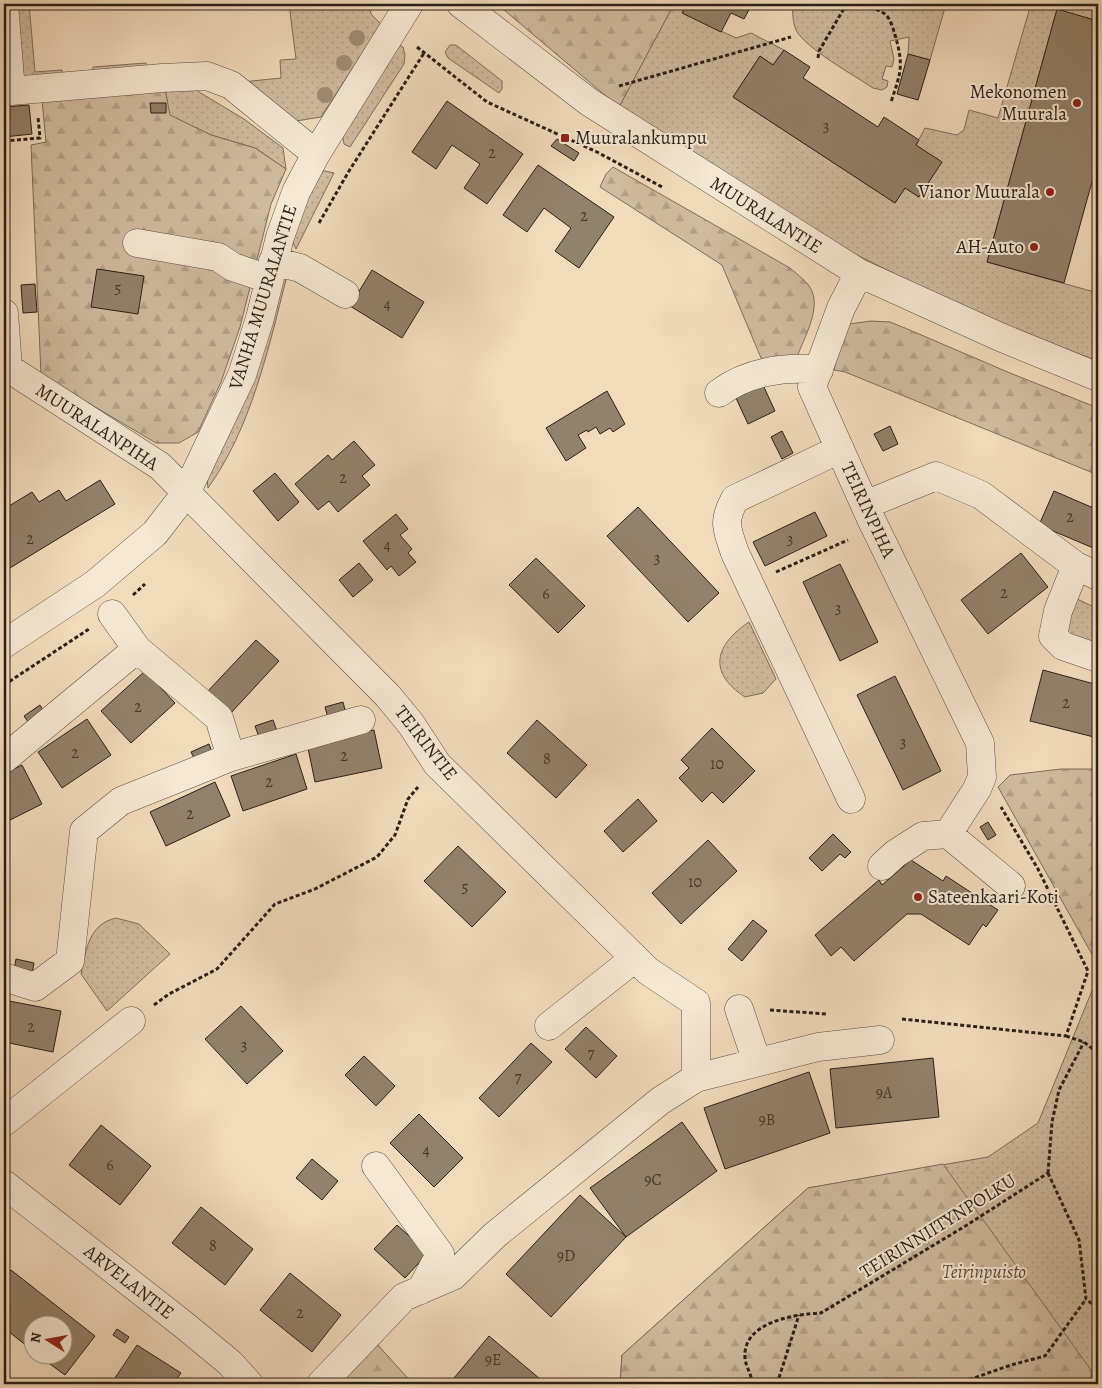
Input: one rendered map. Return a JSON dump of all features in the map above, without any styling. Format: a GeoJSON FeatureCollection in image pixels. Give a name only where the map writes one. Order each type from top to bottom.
{"type":"FeatureCollection","features":[{"type":"Feature","properties":{"kind":"street"},"geometry":{"type":"LineString","coordinates":[[4,4],[12,91],[207,76],[230,85],[316,154]]}},
{"type":"Feature","properties":{"kind":"street","name":"VANHA MUURALANTIE"},"geometry":{"type":"LineString","coordinates":[[4,644],[95,584],[155,533],[186,493],[242,375],[271,270],[296,192],[316,154],[409,4]]}},
{"type":"Feature","properties":{"kind":"street","name":"MUURALANTIE"},"geometry":{"type":"LineString","coordinates":[[461,4],[582,96],[650,142],[859,273],[1000,337],[1098,377]]}},
{"type":"Feature","properties":{"kind":"street"},"geometry":{"type":"LineString","coordinates":[[137,244],[218,257],[234,267],[271,270],[300,268],[345,294]]}},
{"type":"Feature","properties":{"kind":"street","name":"TEIRINPIHA"},"geometry":{"type":"LineString","coordinates":[[859,273],[841,308],[812,387],[865,505],[980,744],[982,777]]}},
{"type":"Feature","properties":{"kind":"street"},"geometry":{"type":"LineString","coordinates":[[4,308],[6,368]]}},
{"type":"Feature","properties":{"kind":"street","name":"MUURALANPIHA"},"geometry":{"type":"LineString","coordinates":[[6,368],[160,466],[186,493]]}},
{"type":"Feature","properties":{"kind":"street"},"geometry":{"type":"LineString","coordinates":[[719,393],[732,384],[767,371],[804,368],[819,370]]}},
{"type":"Feature","properties":{"kind":"street"},"geometry":{"type":"LineString","coordinates":[[840,449],[735,499],[727,513],[727,528],[735,553],[851,799]]}},
{"type":"Feature","properties":{"kind":"street"},"geometry":{"type":"LineString","coordinates":[[865,505],[936,476],[981,495],[1087,571],[1058,611],[1053,636],[1063,646],[1098,658]]}},
{"type":"Feature","properties":{"kind":"street","name":"TEIRINTIE"},"geometry":{"type":"LineString","coordinates":[[186,493],[388,696],[411,724],[437,764],[648,972],[696,1002],[696,1078]]}},
{"type":"Feature","properties":{"kind":"street"},"geometry":{"type":"LineString","coordinates":[[112,614],[137,650],[219,718],[231,756]]}},
{"type":"Feature","properties":{"kind":"street"},"geometry":{"type":"LineString","coordinates":[[4,759],[137,650]]}},
{"type":"Feature","properties":{"kind":"street"},"geometry":{"type":"LineString","coordinates":[[4,978],[35,986],[70,961],[84,831],[121,801],[231,756],[361,720]]}},
{"type":"Feature","properties":{"kind":"street"},"geometry":{"type":"LineString","coordinates":[[948,834],[977,789],[982,777]]}},
{"type":"Feature","properties":{"kind":"street"},"geometry":{"type":"LineString","coordinates":[[882,866],[895,854],[923,836],[948,834],[1011,886]]}},
{"type":"Feature","properties":{"kind":"street"},"geometry":{"type":"LineString","coordinates":[[550,1026],[635,958]]}},
{"type":"Feature","properties":{"kind":"street"},"geometry":{"type":"LineString","coordinates":[[739,1009],[757,1062]]}},
{"type":"Feature","properties":{"kind":"street"},"geometry":{"type":"LineString","coordinates":[[4,1122],[132,1021]]}},
{"type":"Feature","properties":{"kind":"street"},"geometry":{"type":"LineString","coordinates":[[412,1294],[454,1276],[496,1235],[660,1101],[696,1078],[818,1047],[880,1040]]}},
{"type":"Feature","properties":{"kind":"street"},"geometry":{"type":"LineString","coordinates":[[321,1384],[412,1294],[440,1254],[376,1166]]}},
{"type":"Feature","properties":{"kind":"street","name":"ARVELANTIE"},"geometry":{"type":"LineString","coordinates":[[4,1184],[230,1363],[249,1384]]}},
{"type":"Feature","properties":{"kind":"path"},"geometry":{"type":"LineString","coordinates":[[818,58],[818,51],[845,4],[868,6],[886,15],[892,26],[902,58],[901,71],[890,102]]}},
{"type":"Feature","properties":{"kind":"path"},"geometry":{"type":"LineString","coordinates":[[582,96],[792,37]]}},
{"type":"Feature","properties":{"kind":"path"},"geometry":{"type":"LineString","coordinates":[[4,141],[40,138]]}},
{"type":"Feature","properties":{"kind":"path"},"geometry":{"type":"LineString","coordinates":[[750,584],[854,537]]}},
{"type":"Feature","properties":{"kind":"path"},"geometry":{"type":"LineString","coordinates":[[132,1021],[169,994],[217,969],[276,904],[315,889],[376,857],[394,835],[408,799],[437,764]]}},
{"type":"Feature","properties":{"kind":"path"},"geometry":{"type":"LineString","coordinates":[[982,777],[1038,869],[1088,971],[1066,1036]]}},
{"type":"Feature","properties":{"kind":"path"},"geometry":{"type":"LineString","coordinates":[[767,1010],[834,1014]]}},
{"type":"Feature","properties":{"kind":"path"},"geometry":{"type":"LineString","coordinates":[[900,1019],[1066,1036],[1084,1042],[1098,1053]]}},
{"type":"Feature","properties":{"kind":"path"},"geometry":{"type":"LineString","coordinates":[[1084,1042],[1059,1090],[1052,1122],[1048,1173],[1079,1240],[1086,1299],[1098,1310]]}},
{"type":"Feature","properties":{"kind":"path","name":"TEIRINNIITYNPOLKU"},"geometry":{"type":"LineString","coordinates":[[752,1384],[752,1377],[745,1358],[750,1339],[764,1326],[800,1314],[821,1313],[1048,1173]]}},
{"type":"Feature","properties":{"kind":"path"},"geometry":{"type":"LineString","coordinates":[[964,1384],[971,1379],[1011,1365],[1045,1356],[1086,1299]]}},
{"type":"Feature","properties":{"kind":"path"},"geometry":{"type":"LineString","coordinates":[[777,1384],[800,1314]]}},
{"type":"Feature","properties":{"kind":"green space"},"geometry":{"type":"Polygon","coordinates":[[[16,4],[29,4],[35,72],[62,70],[62,78],[24,82],[16,4]]]}},
{"type":"Feature","properties":{"kind":"green space"},"geometry":{"type":"Polygon","coordinates":[[[289,4],[369,4],[371,14],[381,24],[321,117],[296,121],[242,82],[281,78],[280,60],[296,59],[289,4]]]}},
{"type":"Feature","properties":{"kind":"green space"},"geometry":{"type":"Polygon","coordinates":[[[497,4],[674,4],[619,107],[497,4]]]}},
{"type":"Feature","properties":{"kind":"green space"},"geometry":{"type":"Polygon","coordinates":[[[674,4],[687,4],[683,13],[736,38],[751,33],[784,50],[773,65],[760,56],[733,97],[895,203],[905,188],[919,197],[916,145],[925,128],[957,135],[964,130],[969,110],[998,118],[1031,4],[1098,4],[1098,21],[1057,10],[987,262],[1098,293],[1098,361],[983,318],[799,226],[619,107],[674,4]]]}},
{"type":"Feature","properties":{"kind":"green space"},"geometry":{"type":"Polygon","coordinates":[[[793,4],[946,4],[930,60],[908,54],[909,37],[890,41],[894,59],[892,67],[886,66],[882,79],[888,81],[887,87],[882,90],[873,88],[809,45],[796,30],[793,4]]]}},
{"type":"Feature","properties":{"kind":"green space"},"geometry":{"type":"Polygon","coordinates":[[[399,45],[403,47],[405,55],[404,64],[350,147],[344,144],[342,132],[399,45]]]}},
{"type":"Feature","properties":{"kind":"green space"},"geometry":{"type":"Polygon","coordinates":[[[450,45],[456,45],[502,81],[502,89],[499,93],[448,58],[445,52],[450,45]]]}},
{"type":"Feature","properties":{"kind":"green space"},"geometry":{"type":"Polygon","coordinates":[[[146,63],[147,69],[93,75],[93,67],[146,63]]]}},
{"type":"Feature","properties":{"kind":"green space"},"geometry":{"type":"Polygon","coordinates":[[[189,86],[244,119],[283,148],[286,169],[255,148],[211,135],[169,115],[165,89],[189,86]]]}},
{"type":"Feature","properties":{"kind":"green space"},"geometry":{"type":"Polygon","coordinates":[[[165,89],[170,115],[211,135],[255,148],[286,169],[271,204],[240,327],[221,382],[198,432],[179,443],[156,443],[41,375],[31,145],[46,142],[42,100],[165,89]]]}},
{"type":"Feature","properties":{"kind":"green space"},"geometry":{"type":"Polygon","coordinates":[[[613,167],[790,268],[806,282],[812,291],[814,299],[813,316],[797,357],[779,361],[761,358],[722,265],[600,187],[606,174],[613,167]]]}},
{"type":"Feature","properties":{"kind":"green space"},"geometry":{"type":"Polygon","coordinates":[[[320,170],[334,173],[296,249],[291,239],[320,170]]]}},
{"type":"Feature","properties":{"kind":"green space"},"geometry":{"type":"Polygon","coordinates":[[[280,279],[286,280],[256,388],[236,440],[208,488],[207,479],[280,279]]]}},
{"type":"Feature","properties":{"kind":"green space"},"geometry":{"type":"Polygon","coordinates":[[[871,321],[890,322],[1098,408],[1098,475],[845,372],[834,370],[842,337],[849,324],[871,321]]]}},
{"type":"Feature","properties":{"kind":"green space"},"geometry":{"type":"Polygon","coordinates":[[[1073,597],[1098,609],[1098,654],[1062,639],[1073,597]]]}},
{"type":"Feature","properties":{"kind":"green space"},"geometry":{"type":"Polygon","coordinates":[[[749,622],[776,679],[763,693],[745,697],[733,688],[725,678],[720,659],[723,649],[729,640],[749,622]]]}},
{"type":"Feature","properties":{"kind":"green space"},"geometry":{"type":"Polygon","coordinates":[[[1061,769],[1098,769],[1098,965],[998,787],[1010,775],[1061,769]]]}},
{"type":"Feature","properties":{"kind":"green space"},"geometry":{"type":"Polygon","coordinates":[[[116,918],[139,924],[170,954],[107,1011],[81,974],[87,947],[94,932],[107,921],[116,918]]]}},
{"type":"Feature","properties":{"kind":"green space","name":"Teirinpuisto"},"geometry":{"type":"Polygon","coordinates":[[[1098,976],[1098,1368],[1091,1370],[1091,1379],[1077,1384],[620,1384],[622,1355],[808,1188],[988,1157],[1038,1123],[1098,976]]]}},
{"type":"Feature","properties":{"kind":"green space","name":"Teirinpuisto"},"geometry":{"type":"Polygon","coordinates":[[[943,1164],[1091,1370],[1091,1379],[1077,1384],[620,1384],[622,1355],[808,1188],[943,1164]]]}},
{"type":"Feature","properties":{"kind":"green space"},"geometry":{"type":"Polygon","coordinates":[[[377,1344],[413,1384],[337,1384],[377,1344]]]}},
{"type":"Feature","properties":{"kind":"building"},"geometry":{"type":"Polygon","coordinates":[[[687,4],[752,4],[744,19],[731,13],[721,32],[682,13],[687,4]]]}},
{"type":"Feature","properties":{"kind":"building"},"geometry":{"type":"Polygon","coordinates":[[[1057,9],[1098,21],[1098,160],[1064,283],[987,262],[1057,9]]]}},
{"type":"Feature","properties":{"kind":"building"},"geometry":{"type":"Polygon","coordinates":[[[784,50],[810,67],[803,78],[878,127],[884,117],[919,140],[916,145],[942,162],[919,197],[905,188],[895,203],[733,97],[760,56],[773,65],[784,50]]]}},
{"type":"Feature","properties":{"kind":"building"},"geometry":{"type":"Polygon","coordinates":[[[908,54],[930,60],[918,100],[897,94],[908,54]]]}},
{"type":"Feature","properties":{"kind":"building"},"geometry":{"type":"Polygon","coordinates":[[[447,101],[523,154],[487,204],[464,188],[480,164],[452,145],[436,169],[412,152],[447,101]]]}},
{"type":"Feature","properties":{"kind":"building"},"geometry":{"type":"Polygon","coordinates":[[[150,103],[166,103],[166,113],[151,113],[150,103]]]}},
{"type":"Feature","properties":{"kind":"building"},"geometry":{"type":"Polygon","coordinates":[[[29,105],[32,134],[4,137],[4,107],[29,105]]]}},
{"type":"Feature","properties":{"kind":"building"},"geometry":{"type":"Polygon","coordinates":[[[557,139],[579,153],[574,161],[551,146],[557,139]]]}},
{"type":"Feature","properties":{"kind":"building"},"geometry":{"type":"Polygon","coordinates":[[[538,165],[614,217],[579,268],[555,251],[571,228],[544,208],[527,232],[503,215],[538,165]]]}},
{"type":"Feature","properties":{"kind":"building"},"geometry":{"type":"Polygon","coordinates":[[[97,269],[144,276],[138,314],[91,307],[97,269]]]}},
{"type":"Feature","properties":{"kind":"building"},"geometry":{"type":"Polygon","coordinates":[[[372,270],[424,302],[402,338],[350,306],[372,270]]]}},
{"type":"Feature","properties":{"kind":"building"},"geometry":{"type":"Polygon","coordinates":[[[35,284],[37,312],[23,313],[21,285],[35,284]]]}},
{"type":"Feature","properties":{"kind":"building"},"geometry":{"type":"Polygon","coordinates":[[[763,385],[775,411],[748,424],[736,398],[763,385]]]}},
{"type":"Feature","properties":{"kind":"building"},"geometry":{"type":"Polygon","coordinates":[[[607,391],[625,424],[613,432],[610,428],[600,434],[596,427],[578,435],[586,448],[566,461],[546,428],[607,391]]]}},
{"type":"Feature","properties":{"kind":"building"},"geometry":{"type":"Polygon","coordinates":[[[890,426],[898,444],[883,451],[874,434],[890,426]]]}},
{"type":"Feature","properties":{"kind":"building"},"geometry":{"type":"Polygon","coordinates":[[[782,431],[793,453],[782,459],[771,437],[782,431]]]}},
{"type":"Feature","properties":{"kind":"building"},"geometry":{"type":"Polygon","coordinates":[[[354,441],[375,465],[362,476],[370,485],[338,512],[329,501],[318,510],[295,484],[328,455],[332,460],[354,441]]]}},
{"type":"Feature","properties":{"kind":"building"},"geometry":{"type":"Polygon","coordinates":[[[275,473],[299,502],[278,521],[253,491],[275,473]]]}},
{"type":"Feature","properties":{"kind":"building"},"geometry":{"type":"Polygon","coordinates":[[[100,480],[115,504],[5,571],[4,509],[32,492],[39,502],[59,490],[66,501],[100,480]]]}},
{"type":"Feature","properties":{"kind":"building"},"geometry":{"type":"Polygon","coordinates":[[[1054,491],[1098,510],[1098,550],[1039,525],[1054,491]]]}},
{"type":"Feature","properties":{"kind":"building"},"geometry":{"type":"Polygon","coordinates":[[[638,507],[719,593],[688,622],[607,536],[638,507]]]}},
{"type":"Feature","properties":{"kind":"building"},"geometry":{"type":"Polygon","coordinates":[[[815,512],[827,536],[765,566],[753,542],[815,512]]]}},
{"type":"Feature","properties":{"kind":"building"},"geometry":{"type":"Polygon","coordinates":[[[396,514],[408,529],[400,535],[412,549],[408,553],[416,562],[399,576],[391,566],[387,570],[363,541],[396,514]]]}},
{"type":"Feature","properties":{"kind":"building"},"geometry":{"type":"Polygon","coordinates":[[[1021,553],[1048,587],[988,634],[961,600],[1021,553]]]}},
{"type":"Feature","properties":{"kind":"building"},"geometry":{"type":"Polygon","coordinates":[[[536,558],[585,606],[558,633],[509,585],[536,558]]]}},
{"type":"Feature","properties":{"kind":"building"},"geometry":{"type":"Polygon","coordinates":[[[359,563],[373,580],[353,597],[339,580],[359,563]]]}},
{"type":"Feature","properties":{"kind":"building"},"geometry":{"type":"Polygon","coordinates":[[[840,564],[878,642],[840,661],[803,582],[840,564]]]}},
{"type":"Feature","properties":{"kind":"building"},"geometry":{"type":"Polygon","coordinates":[[[256,640],[279,661],[230,714],[207,692],[256,640]]]}},
{"type":"Feature","properties":{"kind":"building"},"geometry":{"type":"Polygon","coordinates":[[[1043,670],[1098,685],[1098,738],[1030,721],[1043,670]]]}},
{"type":"Feature","properties":{"kind":"building"},"geometry":{"type":"Polygon","coordinates":[[[145,671],[175,703],[131,743],[101,711],[145,671]]]}},
{"type":"Feature","properties":{"kind":"building"},"geometry":{"type":"Polygon","coordinates":[[[895,676],[941,771],[903,790],[857,695],[895,676]]]}},
{"type":"Feature","properties":{"kind":"building"},"geometry":{"type":"Polygon","coordinates":[[[343,702],[346,714],[328,718],[325,707],[343,702]]]}},
{"type":"Feature","properties":{"kind":"building"},"geometry":{"type":"Polygon","coordinates":[[[40,705],[46,715],[31,726],[24,716],[40,705]]]}},
{"type":"Feature","properties":{"kind":"building"},"geometry":{"type":"Polygon","coordinates":[[[87,719],[111,755],[62,788],[38,752],[87,719]]]}},
{"type":"Feature","properties":{"kind":"building"},"geometry":{"type":"Polygon","coordinates":[[[273,720],[277,731],[259,737],[255,726],[273,720]]]}},
{"type":"Feature","properties":{"kind":"building"},"geometry":{"type":"Polygon","coordinates":[[[537,720],[587,765],[556,798],[507,753],[537,720]]]}},
{"type":"Feature","properties":{"kind":"building"},"geometry":{"type":"Polygon","coordinates":[[[712,728],[755,771],[723,803],[712,792],[702,802],[679,778],[689,768],[681,760],[712,728]]]}},
{"type":"Feature","properties":{"kind":"building"},"geometry":{"type":"Polygon","coordinates":[[[374,730],[382,768],[315,782],[307,743],[374,730]]]}},
{"type":"Feature","properties":{"kind":"building"},"geometry":{"type":"Polygon","coordinates":[[[209,744],[213,755],[196,762],[191,752],[209,744]]]}},
{"type":"Feature","properties":{"kind":"building"},"geometry":{"type":"Polygon","coordinates":[[[296,754],[307,789],[243,811],[231,776],[296,754]]]}},
{"type":"Feature","properties":{"kind":"building"},"geometry":{"type":"Polygon","coordinates":[[[22,765],[42,804],[4,823],[4,774],[22,765]]]}},
{"type":"Feature","properties":{"kind":"building"},"geometry":{"type":"Polygon","coordinates":[[[215,782],[230,816],[166,846],[150,812],[215,782]]]}},
{"type":"Feature","properties":{"kind":"building"},"geometry":{"type":"Polygon","coordinates":[[[638,799],[657,821],[623,852],[604,831],[638,799]]]}},
{"type":"Feature","properties":{"kind":"building"},"geometry":{"type":"Polygon","coordinates":[[[988,822],[996,835],[988,840],[980,827],[988,822]]]}},
{"type":"Feature","properties":{"kind":"building"},"geometry":{"type":"Polygon","coordinates":[[[833,834],[851,852],[845,858],[840,854],[822,871],[809,858],[833,834]]]}},
{"type":"Feature","properties":{"kind":"building"},"geometry":{"type":"Polygon","coordinates":[[[708,840],[737,871],[681,924],[652,893],[708,840]]]}},
{"type":"Feature","properties":{"kind":"building"},"geometry":{"type":"Polygon","coordinates":[[[458,846],[506,892],[472,927],[424,881],[458,846]]]}},
{"type":"Feature","properties":{"kind":"building","name":"Sateenkaari-Koti"},"geometry":{"type":"Polygon","coordinates":[[[911,860],[943,881],[946,876],[998,910],[986,927],[983,924],[969,945],[921,914],[907,914],[854,961],[841,947],[831,956],[815,935],[879,880],[882,885],[911,860]]]}},
{"type":"Feature","properties":{"kind":"building"},"geometry":{"type":"Polygon","coordinates":[[[753,920],[767,931],[742,961],[728,949],[753,920]]]}},
{"type":"Feature","properties":{"kind":"building"},"geometry":{"type":"Polygon","coordinates":[[[16,959],[34,963],[32,974],[14,970],[16,959]]]}},
{"type":"Feature","properties":{"kind":"building"},"geometry":{"type":"Polygon","coordinates":[[[4,1000],[61,1011],[53,1052],[4,1042],[4,1000]]]}},
{"type":"Feature","properties":{"kind":"building"},"geometry":{"type":"Polygon","coordinates":[[[241,1006],[283,1051],[247,1084],[205,1039],[241,1006]]]}},
{"type":"Feature","properties":{"kind":"building"},"geometry":{"type":"Polygon","coordinates":[[[586,1027],[617,1056],[596,1078],[565,1049],[586,1027]]]}},
{"type":"Feature","properties":{"kind":"building"},"geometry":{"type":"Polygon","coordinates":[[[531,1043],[552,1062],[499,1117],[479,1098],[531,1043]]]}},
{"type":"Feature","properties":{"kind":"building"},"geometry":{"type":"Polygon","coordinates":[[[364,1056],[395,1086],[376,1106],[345,1075],[364,1056]]]}},
{"type":"Feature","properties":{"kind":"building"},"geometry":{"type":"Polygon","coordinates":[[[933,1058],[939,1117],[836,1128],[830,1069],[933,1058]]]}},
{"type":"Feature","properties":{"kind":"building"},"geometry":{"type":"Polygon","coordinates":[[[809,1072],[830,1133],[725,1169],[704,1108],[809,1072]]]}},
{"type":"Feature","properties":{"kind":"building"},"geometry":{"type":"Polygon","coordinates":[[[419,1114],[463,1158],[434,1187],[390,1143],[419,1114]]]}},
{"type":"Feature","properties":{"kind":"building"},"geometry":{"type":"Polygon","coordinates":[[[682,1122],[717,1171],[626,1237],[590,1188],[682,1122]]]}},
{"type":"Feature","properties":{"kind":"building"},"geometry":{"type":"Polygon","coordinates":[[[101,1125],[151,1166],[120,1205],[69,1165],[101,1125]]]}},
{"type":"Feature","properties":{"kind":"building"},"geometry":{"type":"Polygon","coordinates":[[[312,1159],[338,1181],[322,1200],[296,1178],[312,1159]]]}},
{"type":"Feature","properties":{"kind":"building"},"geometry":{"type":"Polygon","coordinates":[[[580,1195],[626,1237],[551,1317],[506,1274],[580,1195]]]}},
{"type":"Feature","properties":{"kind":"building"},"geometry":{"type":"Polygon","coordinates":[[[201,1207],[253,1249],[225,1285],[172,1243],[201,1207]]]}},
{"type":"Feature","properties":{"kind":"building"},"geometry":{"type":"Polygon","coordinates":[[[397,1225],[428,1253],[405,1278],[374,1249],[397,1225]]]}},
{"type":"Feature","properties":{"kind":"building"},"geometry":{"type":"Polygon","coordinates":[[[11,1270],[70,1316],[22,1316],[22,1342],[4,1328],[4,1279],[11,1270]]]}},
{"type":"Feature","properties":{"kind":"building"},"geometry":{"type":"Polygon","coordinates":[[[290,1273],[341,1315],[312,1352],[260,1310],[290,1273]]]}},
{"type":"Feature","properties":{"kind":"building"},"geometry":{"type":"Polygon","coordinates":[[[72,1318],[95,1336],[72,1366],[72,1318]]]}},
{"type":"Feature","properties":{"kind":"building"},"geometry":{"type":"Polygon","coordinates":[[[117,1329],[129,1337],[125,1343],[113,1335],[117,1329]]]}},
{"type":"Feature","properties":{"kind":"building"},"geometry":{"type":"Polygon","coordinates":[[[489,1336],[546,1384],[449,1384],[489,1336]]]}},
{"type":"Feature","properties":{"kind":"building"},"geometry":{"type":"Polygon","coordinates":[[[137,1345],[181,1373],[173,1384],[111,1384],[137,1345]]]}},
{"type":"Feature","properties":{"kind":"building"},"geometry":{"type":"Polygon","coordinates":[[[53,1366],[72,1366],[65,1375],[53,1366]]]}},
{"type":"Feature","properties":{"kind":"place","name":"Mekonomen Muurala"},"geometry":{"type":"Point","coordinates":[1077,103]}},
{"type":"Feature","properties":{"kind":"place","name":"Muuralankumpu"},"geometry":{"type":"Point","coordinates":[565,138]}},
{"type":"Feature","properties":{"kind":"place","name":"Vianor Muurala"},"geometry":{"type":"Point","coordinates":[1050,192]}},
{"type":"Feature","properties":{"kind":"place","name":"AH-Auto"},"geometry":{"type":"Point","coordinates":[1034,247]}},
{"type":"Feature","properties":{"kind":"place","name":"Sateenkaari-Koti"},"geometry":{"type":"Point","coordinates":[918,897]}}]}
